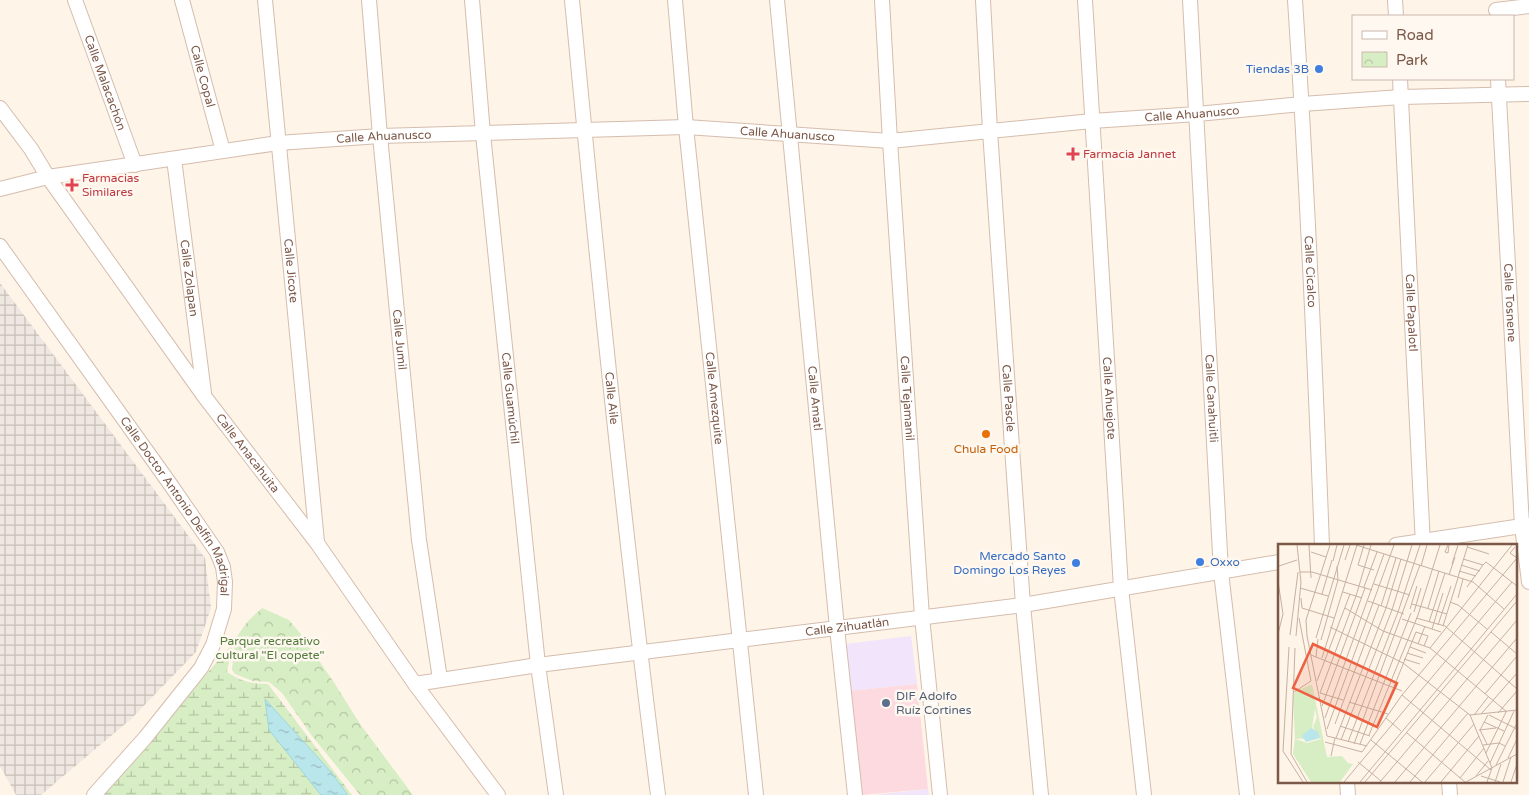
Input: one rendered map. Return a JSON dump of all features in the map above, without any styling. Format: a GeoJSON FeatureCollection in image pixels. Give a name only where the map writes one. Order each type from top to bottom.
{"type":"FeatureCollection","features":[{"type":"Feature","properties":{"kind":"street","name":"Calle Malacachón"},"geometry":{"type":"LineString","coordinates":[[75,0],[135,165]]}},
{"type":"Feature","properties":{"kind":"street","name":"Calle Copal"},"geometry":{"type":"LineString","coordinates":[[182,0],[223,151]]}},
{"type":"Feature","properties":{"kind":"street","name":"Calle Jicote"},"geometry":{"type":"LineString","coordinates":[[265,0],[317,542]]}},
{"type":"Feature","properties":{"kind":"street","name":"Calle Jumil"},"geometry":{"type":"LineString","coordinates":[[369,0],[380,136],[420,540],[440,679]]}},
{"type":"Feature","properties":{"kind":"street","name":"Calle Guamúchil"},"geometry":{"type":"LineString","coordinates":[[472,0],[483,134],[538,665],[556,795]]}},
{"type":"Feature","properties":{"kind":"street","name":"Calle Aile"},"geometry":{"type":"LineString","coordinates":[[572,0],[584,130],[640,653],[658,795]]}},
{"type":"Feature","properties":{"kind":"street","name":"Calle Amezquite"},"geometry":{"type":"LineString","coordinates":[[675,0],[686,127],[756,795]]}},
{"type":"Feature","properties":{"kind":"street","name":"Calle Amatl"},"geometry":{"type":"LineString","coordinates":[[777,0],[837,628],[855,795]]}},
{"type":"Feature","properties":{"kind":"street","name":"Calle Tejamanil"},"geometry":{"type":"LineString","coordinates":[[882,0],[922,617],[940,795]]}},
{"type":"Feature","properties":{"kind":"street","name":"Calle Pascle"},"geometry":{"type":"LineString","coordinates":[[983,0],[990,131],[1023,605],[1041,795]]}},
{"type":"Feature","properties":{"kind":"street","name":"Calle Ahuejote"},"geometry":{"type":"LineString","coordinates":[[1085,0],[1121,588],[1144,795]]}},
{"type":"Feature","properties":{"kind":"street","name":"Calle Canahuitli"},"geometry":{"type":"LineString","coordinates":[[1190,0],[1221,572],[1247,795]]}},
{"type":"Feature","properties":{"kind":"street","name":"Calle Cicalco"},"geometry":{"type":"LineString","coordinates":[[1294,0],[1302,104],[1322,544]]}},
{"type":"Feature","properties":{"kind":"street"},"geometry":{"type":"LineString","coordinates":[[1395,0],[1396,15]]}},
{"type":"Feature","properties":{"kind":"street"},"geometry":{"type":"LineString","coordinates":[[1496,9],[1529,6]]}},
{"type":"Feature","properties":{"kind":"street","name":"Calle Papalotl"},"geometry":{"type":"LineString","coordinates":[[1400,80],[1423,543]]}},
{"type":"Feature","properties":{"kind":"street","name":"Calle Tosnene"},"geometry":{"type":"LineString","coordinates":[[1498,80],[1529,582]]}},
{"type":"Feature","properties":{"kind":"street","name":"Calle Ahuanusco"},"geometry":{"type":"LineString","coordinates":[[0,189],[48,177],[278,143],[380,136],[686,127],[789,136],[890,141],[1092,121],[1302,104],[1401,97],[1529,94]]}},
{"type":"Feature","properties":{"kind":"street","name":"Calle Anacahuita"},"geometry":{"type":"LineString","coordinates":[[0,108],[31,149],[48,177],[204,396],[317,542],[415,684],[498,795]]}},
{"type":"Feature","properties":{"kind":"street","name":"Calle Zolapan"},"geometry":{"type":"LineString","coordinates":[[174,159],[204,396]]}},
{"type":"Feature","properties":{"kind":"street","name":"Calle Doctor Antonio Delfín Madrigal"},"geometry":{"type":"LineString","coordinates":[[0,246],[168,481],[217,552],[223,567],[225,582],[224,609],[213,645],[201,668],[145,738],[94,795]]}},
{"type":"Feature","properties":{"kind":"street"},"geometry":{"type":"LineString","coordinates":[[1410,544],[1526,526]]}},
{"type":"Feature","properties":{"kind":"street","name":"Calle Zihuatlán"},"geometry":{"type":"LineString","coordinates":[[415,684],[538,665],[1023,605],[1278,562]]}},
{"type":"Feature","properties":{"kind":"street"},"geometry":{"type":"LineString","coordinates":[[1346,782],[1348,795]]}},
{"type":"Feature","properties":{"kind":"street"},"geometry":{"type":"LineString","coordinates":[[1449,782],[1450,795]]}},
{"type":"Feature","properties":{"kind":"shaded area"},"geometry":{"type":"Polygon","coordinates":[[[0,283],[205,558],[211,608],[196,652],[131,719],[41,795],[16,795],[0,766],[0,283]]]}},
{"type":"Feature","properties":{"kind":"shaded area"},"geometry":{"type":"Polygon","coordinates":[[[911,636],[917,684],[850,691],[845,644],[911,636]]]}},
{"type":"Feature","properties":{"kind":"shaded area"},"geometry":{"type":"Polygon","coordinates":[[[917,684],[928,789],[861,795],[850,691],[917,684]]]}},
{"type":"Feature","properties":{"kind":"shaded area"},"geometry":{"type":"Polygon","coordinates":[[[928,789],[929,795],[873,795],[928,789]]]}},
{"type":"Feature","properties":{"kind":"green space","name":"Parque recreativo cultural \"El copete\""},"geometry":{"type":"Polygon","coordinates":[[[262,608],[289,620],[300,633],[360,724],[413,795],[360,795],[312,736],[282,693],[269,682],[253,681],[235,674],[232,670],[235,639],[248,621],[262,608]]]}},
{"type":"Feature","properties":{"kind":"green space"},"geometry":{"type":"Polygon","coordinates":[[[233,643],[227,672],[246,681],[268,684],[352,795],[104,795],[233,643]]]}},
{"type":"Feature","properties":{"kind":"water"},"geometry":{"type":"Polygon","coordinates":[[[265,699],[331,772],[348,795],[321,795],[269,730],[265,699]]]}},
{"type":"Feature","properties":{"kind":"place","name":"Tiendas 3B"},"geometry":{"type":"Point","coordinates":[1319,69]}},
{"type":"Feature","properties":{"kind":"place","name":"Farmacia Jannet"},"geometry":{"type":"Point","coordinates":[1073,154]}},
{"type":"Feature","properties":{"kind":"place","name":"Farmacias Similares"},"geometry":{"type":"Point","coordinates":[72,185]}},
{"type":"Feature","properties":{"kind":"place","name":"Chula Food"},"geometry":{"type":"Point","coordinates":[986,434]}},
{"type":"Feature","properties":{"kind":"place","name":"Oxxo"},"geometry":{"type":"Point","coordinates":[1200,562]}},
{"type":"Feature","properties":{"kind":"place","name":"Mercado Santo Domingo Los Reyes"},"geometry":{"type":"Point","coordinates":[1076,563]}},
{"type":"Feature","properties":{"kind":"place","name":"DIF Adolfo Ruíz Cortines"},"geometry":{"type":"Point","coordinates":[886,703]}}]}
